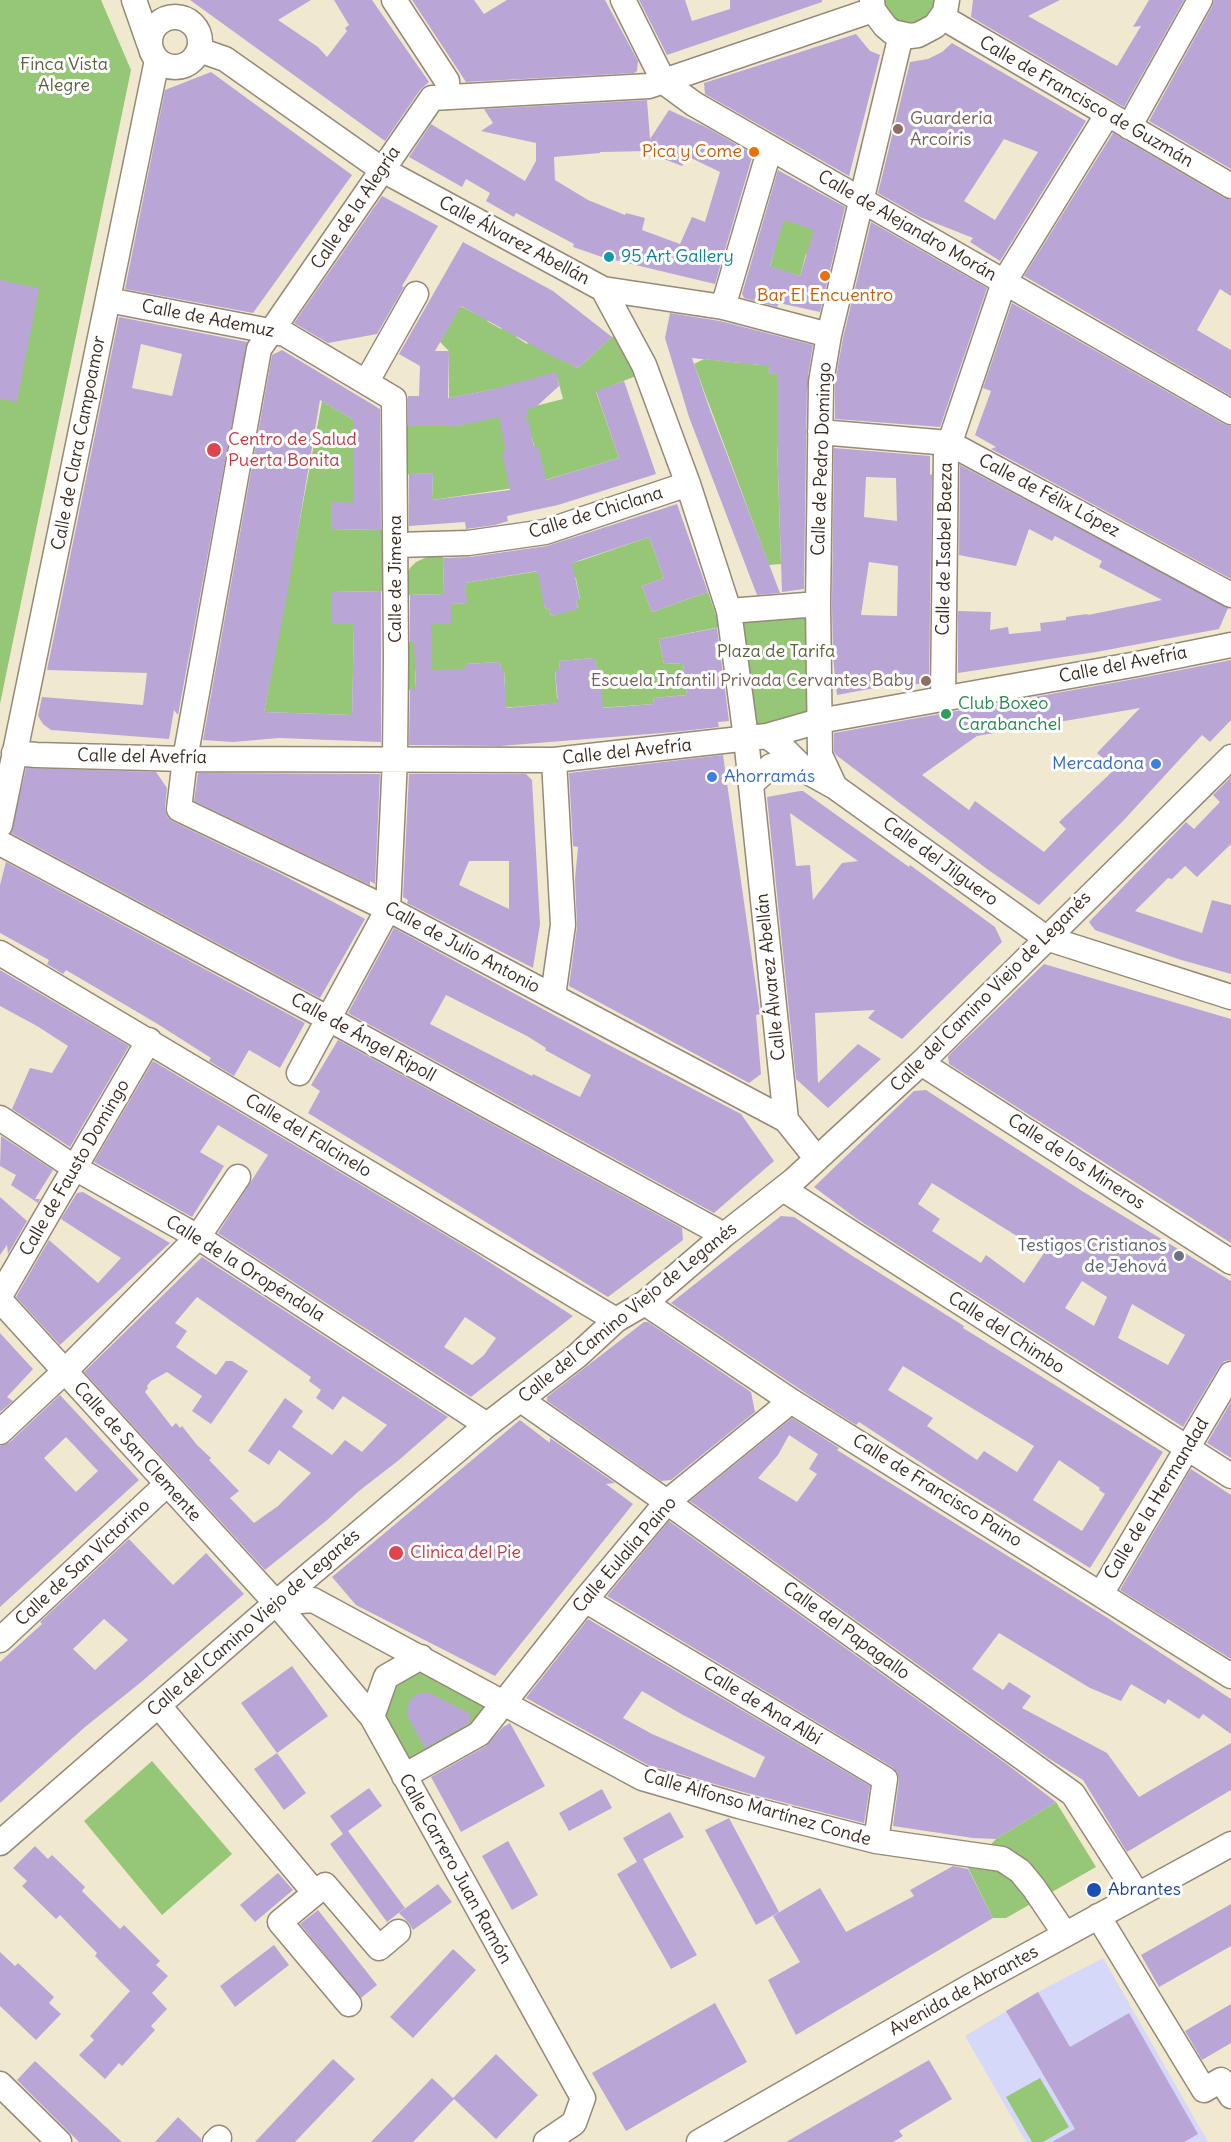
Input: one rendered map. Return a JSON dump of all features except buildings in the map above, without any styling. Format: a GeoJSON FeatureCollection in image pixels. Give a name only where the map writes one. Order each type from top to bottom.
{"type":"FeatureCollection","features":[{"type":"Feature","properties":{"kind":"street"},"geometry":{"type":"LineString","coordinates":[[134,0],[153,52],[166,65],[176,67],[185,65],[194,58],[199,50],[200,40],[197,31],[192,24],[160,0]]}},
{"type":"Feature","properties":{"kind":"street"},"geometry":{"type":"LineString","coordinates":[[394,0],[447,81],[448,96]]}},
{"type":"Feature","properties":{"kind":"street","name":"Calle de Alejandro Morán"},"geometry":{"type":"LineString","coordinates":[[623,0],[664,81],[694,104],[1231,412]]}},
{"type":"Feature","properties":{"kind":"street"},"geometry":{"type":"LineString","coordinates":[[1129,127],[1200,0]]}},
{"type":"Feature","properties":{"kind":"street"},"geometry":{"type":"LineString","coordinates":[[873,5],[885,26],[901,35],[918,35],[927,32],[934,26],[945,9]]}},
{"type":"Feature","properties":{"kind":"street","name":"Calle de la Alegría"},"geometry":{"type":"LineString","coordinates":[[185,759],[259,349],[432,98],[649,86],[873,5]]}},
{"type":"Feature","properties":{"kind":"street","name":"Calle de Francisco de Guzmán"},"geometry":{"type":"LineString","coordinates":[[945,9],[1107,115],[1231,186]]}},
{"type":"Feature","properties":{"kind":"street"},"geometry":{"type":"LineString","coordinates":[[153,52],[151,33],[156,25],[164,19],[184,18]]}},
{"type":"Feature","properties":{"kind":"street","name":"Calle de Pedro Domingo"},"geometry":{"type":"LineString","coordinates":[[818,604],[821,382],[829,335],[901,35]]}},
{"type":"Feature","properties":{"kind":"street","name":"Calle Álvarez Abellán"},"geometry":{"type":"LineString","coordinates":[[199,50],[225,59],[381,170],[603,289],[644,365],[688,484],[729,611],[757,737],[751,784],[786,1120]]}},
{"type":"Feature","properties":{"kind":"street","name":"Calle de Clara Campoamor"},"geometry":{"type":"LineString","coordinates":[[0,825],[8,760],[40,637],[108,300],[153,52]]}},
{"type":"Feature","properties":{"kind":"street","name":"Calle de Isabel Baeza"},"geometry":{"type":"LineString","coordinates":[[943,698],[946,454],[949,443],[1004,282],[1107,115]]}},
{"type":"Feature","properties":{"kind":"street"},"geometry":{"type":"LineString","coordinates":[[723,307],[770,148]]}},
{"type":"Feature","properties":{"kind":"street"},"geometry":{"type":"LineString","coordinates":[[603,289],[723,307],[829,335]]}},
{"type":"Feature","properties":{"kind":"street"},"geometry":{"type":"LineString","coordinates":[[367,381],[416,294]]}},
{"type":"Feature","properties":{"kind":"street","name":"Calle de Ademuz"},"geometry":{"type":"LineString","coordinates":[[108,300],[285,334],[394,399]]}},
{"type":"Feature","properties":{"kind":"street","name":"Calle de Jimena"},"geometry":{"type":"LineString","coordinates":[[388,909],[395,759],[394,399]]}},
{"type":"Feature","properties":{"kind":"street","name":"Calle de Félix López"},"geometry":{"type":"LineString","coordinates":[[819,432],[949,443],[1231,595]]}},
{"type":"Feature","properties":{"kind":"street","name":"Calle de Chiclana"},"geometry":{"type":"LineString","coordinates":[[396,544],[468,543],[545,532],[688,484]]}},
{"type":"Feature","properties":{"kind":"street"},"geometry":{"type":"LineString","coordinates":[[729,611],[818,604],[819,721]]}},
{"type":"Feature","properties":{"kind":"street","name":"Calle del Avefría"},"geometry":{"type":"LineString","coordinates":[[8,760],[36,755],[185,759],[554,760],[757,737],[819,721],[1231,645]]}},
{"type":"Feature","properties":{"kind":"street","name":"Calle del Jilguero"},"geometry":{"type":"LineString","coordinates":[[819,721],[820,755],[835,787]]}},
{"type":"Feature","properties":{"kind":"street","name":"Calle del Jilguero"},"geometry":{"type":"LineString","coordinates":[[757,737],[782,747],[806,771],[835,787],[1046,938],[1231,997]]}},
{"type":"Feature","properties":{"kind":"street","name":"Calle del Camino Viejo de Leganés"},"geometry":{"type":"LineString","coordinates":[[0,1843],[276,1603],[487,1425],[577,1356],[616,1320],[645,1304],[724,1235],[783,1190],[921,1063],[1231,757]]}},
{"type":"Feature","properties":{"kind":"street","name":"Calle de Julio Antonio"},"geometry":{"type":"LineString","coordinates":[[185,759],[179,809],[388,909],[786,1120]]}},
{"type":"Feature","properties":{"kind":"street"},"geometry":{"type":"LineString","coordinates":[[553,996],[563,925],[554,760]]}},
{"type":"Feature","properties":{"kind":"street"},"geometry":{"type":"LineString","coordinates":[[751,784],[771,766],[795,760]]}},
{"type":"Feature","properties":{"kind":"street","name":"Calle de Ángel Ripoll"},"geometry":{"type":"LineString","coordinates":[[0,843],[329,1019],[724,1235]]}},
{"type":"Feature","properties":{"kind":"street"},"geometry":{"type":"LineString","coordinates":[[299,1073],[388,909]]}},
{"type":"Feature","properties":{"kind":"street","name":"Calle del Falcinelo"},"geometry":{"type":"LineString","coordinates":[[0,953],[616,1320]]}},
{"type":"Feature","properties":{"kind":"street","name":"Calle de Fausto Domingo"},"geometry":{"type":"LineString","coordinates":[[0,1298],[149,1040]]}},
{"type":"Feature","properties":{"kind":"street","name":"Calle de los Mineros"},"geometry":{"type":"LineString","coordinates":[[921,1063],[1231,1262]]}},
{"type":"Feature","properties":{"kind":"street","name":"Calle de la Oropéndola"},"geometry":{"type":"LineString","coordinates":[[0,1118],[75,1168],[198,1237],[487,1425]]}},
{"type":"Feature","properties":{"kind":"street"},"geometry":{"type":"LineString","coordinates":[[786,1120],[817,1159]]}},
{"type":"Feature","properties":{"kind":"street"},"geometry":{"type":"LineString","coordinates":[[0,1432],[64,1372],[198,1237],[238,1177]]}},
{"type":"Feature","properties":{"kind":"street","name":"Calle del Chimbo"},"geometry":{"type":"LineString","coordinates":[[783,1190],[1231,1476]]}},
{"type":"Feature","properties":{"kind":"street","name":"Calle de San Clemente"},"geometry":{"type":"LineString","coordinates":[[0,1298],[166,1485],[276,1603]]}},
{"type":"Feature","properties":{"kind":"street","name":"Calle de Francisco Paino"},"geometry":{"type":"LineString","coordinates":[[645,1304],[790,1401],[1231,1676]]}},
{"type":"Feature","properties":{"kind":"street","name":"Calle de la Hermandad"},"geometry":{"type":"LineString","coordinates":[[1101,1594],[1231,1374]]}},
{"type":"Feature","properties":{"kind":"street","name":"Calle del Papagallo"},"geometry":{"type":"LineString","coordinates":[[521,1400],[1073,1794],[1138,1894]]}},
{"type":"Feature","properties":{"kind":"street","name":"Calle Eulalia Paino"},"geometry":{"type":"LineString","coordinates":[[404,1776],[479,1734],[585,1600],[667,1502],[790,1401]]}},
{"type":"Feature","properties":{"kind":"street","name":"Calle de San Victorino"},"geometry":{"type":"LineString","coordinates":[[0,1640],[166,1485]]}},
{"type":"Feature","properties":{"kind":"street","name":"Calle Alfonso Martínez Conde"},"geometry":{"type":"LineString","coordinates":[[276,1603],[313,1600],[642,1778],[876,1841],[1002,1859],[1020,1870],[1065,1934]]}},
{"type":"Feature","properties":{"kind":"street","name":"Calle de Ana Albí"},"geometry":{"type":"LineString","coordinates":[[585,1600],[885,1779],[876,1841]]}},
{"type":"Feature","properties":{"kind":"street","name":"Calle Carrero Juan Ramón"},"geometry":{"type":"LineString","coordinates":[[276,1603],[372,1717],[583,2098],[574,2123],[546,2142]]}},
{"type":"Feature","properties":{"kind":"street"},"geometry":{"type":"LineString","coordinates":[[372,1717],[386,1677],[421,1657]]}},
{"type":"Feature","properties":{"kind":"street"},"geometry":{"type":"LineString","coordinates":[[159,1706],[315,1893]]}},
{"type":"Feature","properties":{"kind":"street","name":"Avenida de Abrantes"},"geometry":{"type":"LineString","coordinates":[[699,2142],[1065,1934],[1231,1844]]}},
{"type":"Feature","properties":{"kind":"street"},"geometry":{"type":"LineString","coordinates":[[349,2004],[280,1922],[325,1885],[379,1948],[398,1932]]}},
{"type":"Feature","properties":{"kind":"street"},"geometry":{"type":"LineString","coordinates":[[1098,1916],[1204,2090],[1221,2080],[1231,2096]]}},
{"type":"Feature","properties":{"kind":"street"},"geometry":{"type":"LineString","coordinates":[[0,2084],[59,2142]]}},
{"type":"Feature","properties":{"kind":"shaded area"},"geometry":{"type":"Polygon","coordinates":[[[1103,1958],[1208,2142],[1026,2142],[965,2036],[1038,1992],[1103,1958]]]}},
{"type":"Feature","properties":{"kind":"green space","name":"Finca Vista Alegre"},"geometry":{"type":"Polygon","coordinates":[[[0,0],[101,0],[131,70],[0,704],[0,0]]]}},
{"type":"Feature","properties":{"kind":"green space"},"geometry":{"type":"Polygon","coordinates":[[[882,0],[935,0],[933,9],[927,18],[917,24],[906,25],[896,22],[887,14],[882,0]]]}},
{"type":"Feature","properties":{"kind":"green space"},"geometry":{"type":"Polygon","coordinates":[[[784,215],[823,232],[817,257],[806,254],[800,276],[770,267],[784,215]]]}},
{"type":"Feature","properties":{"kind":"green space"},"geometry":{"type":"Polygon","coordinates":[[[498,302],[487,321],[501,329],[511,311],[526,319],[516,337],[527,344],[539,324],[544,351],[578,368],[613,336],[641,374],[596,392],[619,458],[542,481],[532,437],[505,442],[514,488],[432,500],[433,473],[395,475],[394,425],[457,426],[563,399],[557,377],[449,398],[449,351],[440,342],[460,306],[474,313],[498,302]]]}},
{"type":"Feature","properties":{"kind":"green space"},"geometry":{"type":"Polygon","coordinates":[[[744,352],[751,364],[759,365],[762,357],[772,360],[768,373],[809,376],[807,392],[777,391],[781,564],[769,565],[694,364],[704,359],[741,363],[744,352]]]}},
{"type":"Feature","properties":{"kind":"green space"},"geometry":{"type":"Polygon","coordinates":[[[322,401],[354,420],[354,503],[331,529],[382,530],[382,591],[332,592],[332,624],[354,624],[352,715],[264,712],[322,401]]]}},
{"type":"Feature","properties":{"kind":"green space"},"geometry":{"type":"Polygon","coordinates":[[[649,537],[664,578],[642,586],[652,612],[708,592],[720,627],[659,639],[664,664],[683,663],[687,695],[653,698],[654,704],[598,708],[595,658],[559,661],[560,670],[555,671],[557,698],[562,703],[501,708],[505,687],[504,670],[501,670],[500,662],[465,664],[465,671],[439,710],[437,670],[415,670],[416,689],[407,690],[405,642],[431,642],[431,624],[451,624],[451,604],[466,603],[465,583],[539,571],[545,609],[549,608],[551,616],[578,608],[576,601],[580,599],[576,579],[567,564],[649,537]]]}},
{"type":"Feature","properties":{"kind":"green space"},"geometry":{"type":"Polygon","coordinates":[[[443,556],[444,594],[405,595],[406,578],[410,568],[427,557],[443,556]]]}},
{"type":"Feature","properties":{"kind":"green space","name":"Plaza de Tarifa"},"geometry":{"type":"Polygon","coordinates":[[[812,609],[814,717],[767,729],[750,719],[734,619],[812,609]]]}},
{"type":"Feature","properties":{"kind":"green space"},"geometry":{"type":"Polygon","coordinates":[[[421,1657],[503,1702],[404,1776],[372,1717],[386,1677],[421,1657]]]}},
{"type":"Feature","properties":{"kind":"green space"},"geometry":{"type":"Polygon","coordinates":[[[152,1761],[232,1854],[162,1915],[84,1821],[152,1761]]]}},
{"type":"Feature","properties":{"kind":"green space"},"geometry":{"type":"Polygon","coordinates":[[[1056,1802],[1096,1867],[1006,1918],[993,1918],[968,1868],[996,1839],[1056,1802]]]}},
{"type":"Feature","properties":{"kind":"green space"},"geometry":{"type":"Polygon","coordinates":[[[1040,2078],[1069,2127],[1043,2142],[1032,2142],[1006,2097],[1040,2078]]]}},
{"type":"Feature","properties":{"kind":"place","name":"Guardería Arcoíris"},"geometry":{"type":"Point","coordinates":[898,129]}},
{"type":"Feature","properties":{"kind":"place","name":"Pica y Come"},"geometry":{"type":"Point","coordinates":[754,152]}},
{"type":"Feature","properties":{"kind":"place","name":"95 Art Gallery"},"geometry":{"type":"Point","coordinates":[609,257]}},
{"type":"Feature","properties":{"kind":"place","name":"Bar El Encuentro"},"geometry":{"type":"Point","coordinates":[825,276]}},
{"type":"Feature","properties":{"kind":"place","name":"Centro de Salud Puerta Bonita"},"geometry":{"type":"Point","coordinates":[214,450]}},
{"type":"Feature","properties":{"kind":"place","name":"Escuela Infantil Privada Cervantes Baby"},"geometry":{"type":"Point","coordinates":[926,681]}},
{"type":"Feature","properties":{"kind":"place","name":"Club Boxeo Carabanchel"},"geometry":{"type":"Point","coordinates":[946,714]}},
{"type":"Feature","properties":{"kind":"place","name":"Mercadona"},"geometry":{"type":"Point","coordinates":[1156,764]}},
{"type":"Feature","properties":{"kind":"place","name":"Ahorramás"},"geometry":{"type":"Point","coordinates":[712,777]}},
{"type":"Feature","properties":{"kind":"place","name":"Testigos Cristianos de Jehová"},"geometry":{"type":"Point","coordinates":[1179,1256]}},
{"type":"Feature","properties":{"kind":"place","name":"Clinica del Pie"},"geometry":{"type":"Point","coordinates":[396,1553]}},
{"type":"Feature","properties":{"kind":"place","name":"Abrantes"},"geometry":{"type":"Point","coordinates":[1094,1890]}}]}
